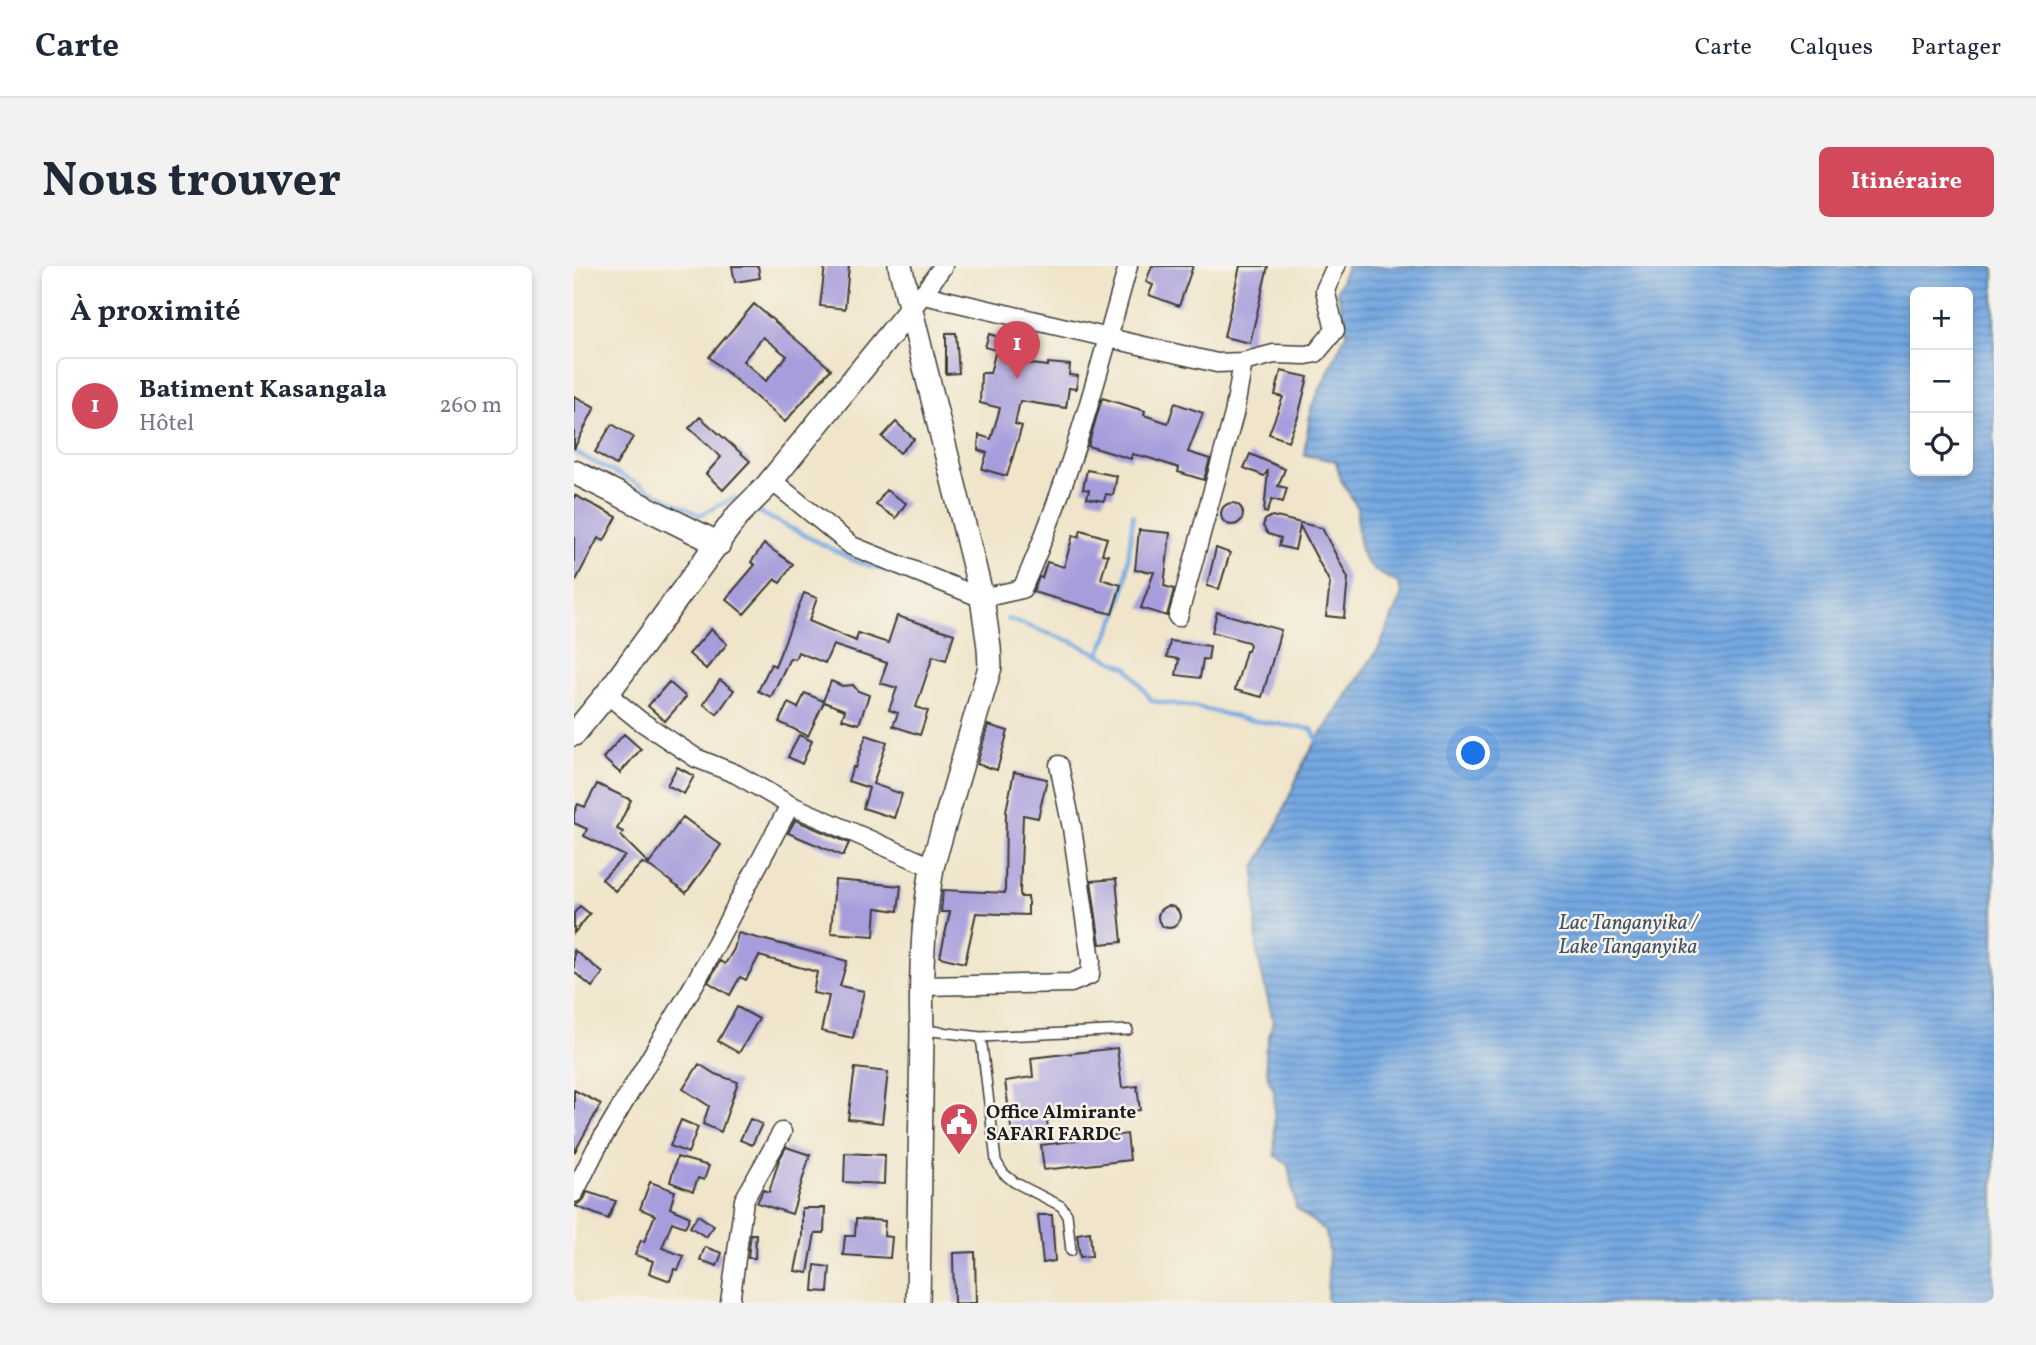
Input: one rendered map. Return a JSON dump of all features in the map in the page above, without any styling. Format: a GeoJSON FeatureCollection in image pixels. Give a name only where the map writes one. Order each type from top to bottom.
{"type":"FeatureCollection","features":[{"type":"Feature","properties":{"kind":"street"},"geometry":{"type":"LineString","coordinates":[[900,266],[917,303],[982,598],[990,667],[932,867],[923,928],[918,1303]]}},
{"type":"Feature","properties":{"kind":"street"},"geometry":{"type":"LineString","coordinates":[[574,734],[607,694],[738,515],[769,484],[917,303],[943,266]]}},
{"type":"Feature","properties":{"kind":"street"},"geometry":{"type":"LineString","coordinates":[[769,484],[852,545],[982,598],[1022,589],[1047,534],[1108,340],[1128,266]]}},
{"type":"Feature","properties":{"kind":"street"},"geometry":{"type":"LineString","coordinates":[[917,303],[1217,363],[1243,362],[1275,354],[1306,355],[1316,353],[1323,346],[1335,330],[1325,290],[1336,266]]}},
{"type":"Feature","properties":{"kind":"street"},"geometry":{"type":"LineString","coordinates":[[1178,617],[1234,414],[1243,362]]}},
{"type":"Feature","properties":{"kind":"street"},"geometry":{"type":"LineString","coordinates":[[574,472],[719,544]]}},
{"type":"Feature","properties":{"kind":"street"},"geometry":{"type":"LineString","coordinates":[[607,694],[639,720],[696,758],[736,774],[790,805],[932,867]]}},
{"type":"Feature","properties":{"kind":"street"},"geometry":{"type":"LineString","coordinates":[[921,986],[1071,983],[1090,975],[1091,960],[1072,828],[1059,765]]}},
{"type":"Feature","properties":{"kind":"street"},"geometry":{"type":"LineString","coordinates":[[574,1193],[596,1149],[695,983],[790,805]]}},
{"type":"Feature","properties":{"kind":"street"},"geometry":{"type":"LineString","coordinates":[[730,1303],[744,1200],[782,1132]]}},
{"type":"Feature","properties":{"kind":"lane"},"geometry":{"type":"LineString","coordinates":[[922,1030],[981,1037],[1128,1030]]}},
{"type":"Feature","properties":{"kind":"lane"},"geometry":{"type":"LineString","coordinates":[[981,1037],[996,1161],[1014,1182],[1060,1206],[1067,1214],[1071,1251]]}},
{"type":"Feature","properties":{"kind":"water","name":"Lac Tanganyika / Lake Tanganyika"},"geometry":{"type":"Polygon","coordinates":[[[1347,266],[1994,266],[1994,1303],[1330,1303],[1327,1298],[1329,1252],[1326,1232],[1296,1208],[1288,1165],[1275,1155],[1274,1090],[1268,1078],[1265,1052],[1273,1021],[1257,953],[1255,867],[1272,837],[1303,764],[1380,646],[1402,594],[1398,583],[1375,571],[1366,562],[1358,535],[1357,507],[1341,480],[1336,461],[1304,455],[1311,408],[1347,332],[1337,291],[1347,266]]]}},
{"type":"Feature","properties":{"kind":"building"},"geometry":{"type":"Polygon","coordinates":[[[732,266],[758,266],[760,278],[735,282],[732,266]]]}},
{"type":"Feature","properties":{"kind":"building"},"geometry":{"type":"Polygon","coordinates":[[[825,266],[849,266],[845,309],[820,306],[825,266]]]}},
{"type":"Feature","properties":{"kind":"building"},"geometry":{"type":"Polygon","coordinates":[[[1152,266],[1193,266],[1179,306],[1149,295],[1153,285],[1146,282],[1152,266]]]}},
{"type":"Feature","properties":{"kind":"building"},"geometry":{"type":"Polygon","coordinates":[[[1240,266],[1268,266],[1250,343],[1224,337],[1240,266]]]}},
{"type":"Feature","properties":{"kind":"building"},"geometry":{"type":"Polygon","coordinates":[[[754,304],[831,369],[785,422],[709,357],[754,304]],[[763,337],[743,361],[766,381],[787,356],[763,337]]]}},
{"type":"Feature","properties":{"kind":"building"},"geometry":{"type":"Polygon","coordinates":[[[946,333],[956,333],[959,373],[946,374],[946,333]]]}},
{"type":"Feature","properties":{"kind":"building"},"geometry":{"type":"Polygon","coordinates":[[[989,334],[1022,344],[1016,362],[1048,366],[1048,363],[1070,365],[1069,375],[1078,376],[1076,389],[1069,388],[1066,408],[1020,401],[1015,424],[1022,426],[1007,476],[982,469],[987,453],[978,450],[979,435],[991,439],[1000,408],[980,403],[981,373],[990,373],[996,350],[985,347],[989,334]]]}},
{"type":"Feature","properties":{"kind":"building"},"geometry":{"type":"Polygon","coordinates":[[[1281,371],[1308,377],[1298,417],[1288,441],[1269,434],[1283,397],[1275,395],[1281,371]]]}},
{"type":"Feature","properties":{"kind":"building"},"geometry":{"type":"Polygon","coordinates":[[[574,396],[595,407],[574,449],[574,396]]]}},
{"type":"Feature","properties":{"kind":"building"},"geometry":{"type":"Polygon","coordinates":[[[1102,398],[1145,411],[1144,415],[1168,423],[1175,403],[1203,413],[1188,452],[1210,459],[1204,480],[1178,472],[1179,468],[1149,458],[1132,454],[1131,459],[1088,446],[1102,398]]]}},
{"type":"Feature","properties":{"kind":"building"},"geometry":{"type":"Polygon","coordinates":[[[700,417],[750,461],[723,490],[706,474],[721,457],[689,428],[700,417]]]}},
{"type":"Feature","properties":{"kind":"building"},"geometry":{"type":"Polygon","coordinates":[[[896,422],[914,439],[900,453],[882,437],[896,422]]]}},
{"type":"Feature","properties":{"kind":"building"},"geometry":{"type":"Polygon","coordinates":[[[612,424],[633,437],[616,465],[595,452],[612,424]]]}},
{"type":"Feature","properties":{"kind":"building"},"geometry":{"type":"Polygon","coordinates":[[[1250,454],[1285,469],[1278,486],[1287,488],[1283,502],[1272,499],[1267,513],[1264,512],[1268,470],[1264,476],[1244,468],[1250,454]]]}},
{"type":"Feature","properties":{"kind":"building"},"geometry":{"type":"Polygon","coordinates":[[[1087,470],[1117,476],[1113,495],[1106,494],[1104,501],[1087,498],[1089,490],[1083,489],[1087,470]]]}},
{"type":"Feature","properties":{"kind":"building"},"geometry":{"type":"Polygon","coordinates":[[[886,490],[906,503],[896,518],[876,505],[886,490]]]}},
{"type":"Feature","properties":{"kind":"building"},"geometry":{"type":"Polygon","coordinates":[[[574,495],[617,517],[604,541],[598,538],[574,584],[574,495]]]}},
{"type":"Feature","properties":{"kind":"building"},"geometry":{"type":"Polygon","coordinates":[[[1232,503],[1242,510],[1243,514],[1236,524],[1232,525],[1222,518],[1221,514],[1228,504],[1232,503]]]}},
{"type":"Feature","properties":{"kind":"building"},"geometry":{"type":"Polygon","coordinates":[[[1272,516],[1322,528],[1348,578],[1344,618],[1326,616],[1330,583],[1300,526],[1295,550],[1279,546],[1281,538],[1268,534],[1263,526],[1265,520],[1272,516]]]}},
{"type":"Feature","properties":{"kind":"building"},"geometry":{"type":"Polygon","coordinates":[[[1081,530],[1107,538],[1102,554],[1108,555],[1101,579],[1121,585],[1112,614],[1033,592],[1039,577],[1042,578],[1047,562],[1064,567],[1073,535],[1079,537],[1081,530]]]}},
{"type":"Feature","properties":{"kind":"building"},"geometry":{"type":"Polygon","coordinates":[[[1139,530],[1170,533],[1164,586],[1174,589],[1167,616],[1141,608],[1154,572],[1135,570],[1139,530]]]}},
{"type":"Feature","properties":{"kind":"building"},"geometry":{"type":"Polygon","coordinates":[[[764,544],[793,564],[780,583],[775,579],[744,614],[726,599],[755,565],[751,562],[764,544]]]}},
{"type":"Feature","properties":{"kind":"building"},"geometry":{"type":"Polygon","coordinates":[[[1216,548],[1230,553],[1219,589],[1207,586],[1216,548]]]}},
{"type":"Feature","properties":{"kind":"building"},"geometry":{"type":"Polygon","coordinates":[[[804,593],[817,598],[809,621],[856,641],[858,633],[888,643],[897,616],[954,634],[946,660],[933,656],[916,707],[928,711],[920,735],[893,726],[898,713],[889,710],[897,688],[880,683],[887,663],[833,645],[825,663],[798,652],[795,659],[790,658],[771,697],[758,691],[771,664],[775,666],[804,593]]]}},
{"type":"Feature","properties":{"kind":"building"},"geometry":{"type":"Polygon","coordinates":[[[1217,612],[1281,630],[1262,697],[1235,690],[1250,645],[1248,642],[1212,632],[1217,612]]]}},
{"type":"Feature","properties":{"kind":"building"},"geometry":{"type":"Polygon","coordinates":[[[711,629],[727,644],[706,669],[689,654],[711,629]]]}},
{"type":"Feature","properties":{"kind":"building"},"geometry":{"type":"Polygon","coordinates":[[[1170,641],[1210,646],[1208,660],[1203,659],[1200,678],[1176,675],[1179,659],[1167,657],[1170,641]]]}},
{"type":"Feature","properties":{"kind":"building"},"geometry":{"type":"Polygon","coordinates":[[[720,680],[734,690],[717,714],[703,704],[720,680]]]}},
{"type":"Feature","properties":{"kind":"building"},"geometry":{"type":"Polygon","coordinates":[[[831,681],[842,686],[853,685],[858,691],[869,695],[859,724],[842,719],[845,710],[824,702],[808,736],[779,722],[788,703],[798,708],[805,693],[823,701],[831,681]]]}},
{"type":"Feature","properties":{"kind":"building"},"geometry":{"type":"Polygon","coordinates":[[[669,682],[686,697],[665,721],[648,706],[669,682]]]}},
{"type":"Feature","properties":{"kind":"building"},"geometry":{"type":"Polygon","coordinates":[[[988,725],[1008,731],[997,770],[977,764],[988,725]]]}},
{"type":"Feature","properties":{"kind":"building"},"geometry":{"type":"Polygon","coordinates":[[[624,734],[641,749],[620,773],[603,758],[624,734]]]}},
{"type":"Feature","properties":{"kind":"building"},"geometry":{"type":"Polygon","coordinates":[[[799,735],[812,741],[802,764],[788,757],[799,735]]]}},
{"type":"Feature","properties":{"kind":"building"},"geometry":{"type":"Polygon","coordinates":[[[866,735],[887,742],[873,784],[902,794],[894,818],[863,808],[869,788],[848,781],[866,735]]]}},
{"type":"Feature","properties":{"kind":"building"},"geometry":{"type":"Polygon","coordinates":[[[677,767],[694,776],[684,794],[667,785],[677,767]]]}},
{"type":"Feature","properties":{"kind":"building"},"geometry":{"type":"Polygon","coordinates":[[[1014,772],[1047,779],[1038,818],[1023,815],[1020,893],[1021,897],[1028,897],[1028,915],[976,913],[965,963],[940,957],[950,912],[941,912],[943,890],[1005,893],[1006,811],[1014,772]]]}},
{"type":"Feature","properties":{"kind":"building"},"geometry":{"type":"Polygon","coordinates":[[[597,784],[631,800],[617,829],[623,832],[621,836],[649,864],[683,817],[721,845],[686,893],[642,863],[615,891],[602,879],[625,856],[584,836],[587,829],[574,823],[578,804],[585,807],[597,784]]]}},
{"type":"Feature","properties":{"kind":"building"},"geometry":{"type":"Polygon","coordinates":[[[795,820],[849,843],[843,856],[788,833],[795,820]]]}},
{"type":"Feature","properties":{"kind":"building"},"geometry":{"type":"Polygon","coordinates":[[[1116,879],[1122,942],[1100,944],[1091,881],[1116,879]]]}},
{"type":"Feature","properties":{"kind":"building"},"geometry":{"type":"Polygon","coordinates":[[[835,880],[901,886],[898,911],[876,908],[874,936],[831,933],[835,880]]]}},
{"type":"Feature","properties":{"kind":"building"},"geometry":{"type":"Polygon","coordinates":[[[580,906],[590,914],[574,933],[574,913],[580,906]]]}},
{"type":"Feature","properties":{"kind":"building"},"geometry":{"type":"Polygon","coordinates":[[[1169,906],[1177,909],[1180,917],[1177,925],[1169,928],[1161,925],[1158,917],[1161,909],[1169,906]]]}},
{"type":"Feature","properties":{"kind":"building"},"geometry":{"type":"Polygon","coordinates":[[[738,933],[847,961],[840,986],[864,991],[853,1038],[821,1031],[829,996],[813,993],[817,972],[759,956],[746,980],[740,977],[730,995],[708,982],[720,961],[725,964],[734,949],[738,933]]]}},
{"type":"Feature","properties":{"kind":"building"},"geometry":{"type":"Polygon","coordinates":[[[574,950],[603,973],[592,987],[574,972],[574,950]]]}},
{"type":"Feature","properties":{"kind":"building"},"geometry":{"type":"Polygon","coordinates":[[[737,1007],[759,1019],[739,1053],[718,1041],[737,1007]]]}},
{"type":"Feature","properties":{"kind":"building"},"geometry":{"type":"Polygon","coordinates":[[[1117,1048],[1122,1088],[1137,1086],[1140,1110],[1047,1120],[1049,1139],[1013,1143],[1005,1081],[1033,1077],[1031,1058],[1117,1048]]]}},
{"type":"Feature","properties":{"kind":"building"},"geometry":{"type":"Polygon","coordinates":[[[699,1064],[715,1074],[738,1082],[721,1132],[703,1124],[709,1106],[683,1089],[699,1064]]]}},
{"type":"Feature","properties":{"kind":"building"},"geometry":{"type":"Polygon","coordinates":[[[855,1068],[888,1072],[882,1123],[848,1119],[855,1068]]]}},
{"type":"Feature","properties":{"kind":"building"},"geometry":{"type":"Polygon","coordinates":[[[574,1090],[601,1104],[574,1153],[574,1090]]]}},
{"type":"Feature","properties":{"kind":"building"},"geometry":{"type":"Polygon","coordinates":[[[750,1119],[762,1124],[752,1145],[740,1140],[750,1119]]]}},
{"type":"Feature","properties":{"kind":"building"},"geometry":{"type":"Polygon","coordinates":[[[681,1120],[698,1127],[688,1153],[670,1146],[681,1120]]]}},
{"type":"Feature","properties":{"kind":"building"},"geometry":{"type":"Polygon","coordinates":[[[1127,1134],[1130,1160],[1044,1170],[1041,1145],[1127,1134]]]}},
{"type":"Feature","properties":{"kind":"building"},"geometry":{"type":"Polygon","coordinates":[[[786,1147],[810,1155],[792,1214],[757,1203],[763,1190],[769,1192],[786,1147]]]}},
{"type":"Feature","properties":{"kind":"building"},"geometry":{"type":"Polygon","coordinates":[[[845,1153],[885,1155],[884,1184],[844,1182],[845,1153]]]}},
{"type":"Feature","properties":{"kind":"building"},"geometry":{"type":"Polygon","coordinates":[[[677,1157],[709,1166],[704,1180],[698,1178],[693,1191],[670,1182],[677,1157]]]}},
{"type":"Feature","properties":{"kind":"building"},"geometry":{"type":"Polygon","coordinates":[[[650,1182],[675,1191],[670,1208],[690,1217],[685,1227],[672,1222],[662,1248],[684,1256],[678,1270],[674,1269],[670,1281],[649,1273],[653,1261],[635,1255],[641,1240],[644,1242],[655,1215],[640,1209],[650,1182]]]}},
{"type":"Feature","properties":{"kind":"building"},"geometry":{"type":"Polygon","coordinates":[[[587,1192],[616,1201],[608,1219],[575,1206],[584,1199],[587,1192]]]}},
{"type":"Feature","properties":{"kind":"building"},"geometry":{"type":"Polygon","coordinates":[[[802,1208],[825,1208],[824,1233],[815,1233],[808,1273],[795,1271],[802,1237],[802,1208]]]}},
{"type":"Feature","properties":{"kind":"building"},"geometry":{"type":"Polygon","coordinates":[[[698,1215],[714,1226],[706,1237],[690,1227],[698,1215]]]}},
{"type":"Feature","properties":{"kind":"building"},"geometry":{"type":"Polygon","coordinates":[[[1038,1215],[1052,1215],[1055,1261],[1043,1263],[1038,1215]]]}},
{"type":"Feature","properties":{"kind":"building"},"geometry":{"type":"Polygon","coordinates":[[[856,1219],[885,1221],[884,1236],[892,1237],[890,1258],[843,1255],[845,1236],[855,1236],[856,1219]]]}},
{"type":"Feature","properties":{"kind":"building"},"geometry":{"type":"Polygon","coordinates":[[[1090,1232],[1092,1256],[1080,1257],[1077,1234],[1090,1232]]]}},
{"type":"Feature","properties":{"kind":"building"},"geometry":{"type":"Polygon","coordinates":[[[751,1234],[756,1234],[755,1258],[748,1258],[751,1234]]]}},
{"type":"Feature","properties":{"kind":"building"},"geometry":{"type":"Polygon","coordinates":[[[705,1247],[722,1253],[717,1266],[700,1260],[705,1247]]]}},
{"type":"Feature","properties":{"kind":"building"},"geometry":{"type":"Polygon","coordinates":[[[975,1252],[976,1303],[954,1303],[953,1253],[975,1252]]]}},
{"type":"Feature","properties":{"kind":"building"},"geometry":{"type":"Polygon","coordinates":[[[815,1265],[830,1267],[828,1292],[813,1291],[815,1265]]]}},
{"type":"Feature","properties":{"kind":"waterway"},"geometry":{"type":"LineString","coordinates":[[574,452],[700,515],[734,498],[742,503]]}},
{"type":"Feature","properties":{"kind":"waterway"},"geometry":{"type":"LineString","coordinates":[[753,509],[857,562],[904,576]]}},
{"type":"Feature","properties":{"kind":"waterway"},"geometry":{"type":"LineString","coordinates":[[1099,654],[1118,613],[1126,580],[1133,515]]}},
{"type":"Feature","properties":{"kind":"waterway"},"geometry":{"type":"LineString","coordinates":[[945,592],[961,600]]}},
{"type":"Feature","properties":{"kind":"waterway"},"geometry":{"type":"LineString","coordinates":[[1008,619],[1073,642],[1128,668],[1152,701],[1312,729],[1317,740]]}},
{"type":"Feature","properties":{"kind":"place","name":"Batiment Kasangala"},"geometry":{"type":"Point","coordinates":[1017,379]}},
{"type":"Feature","properties":{"kind":"place","name":"Office Almirante SAFARI FARDC"},"geometry":{"type":"Point","coordinates":[959,1156]}}]}
